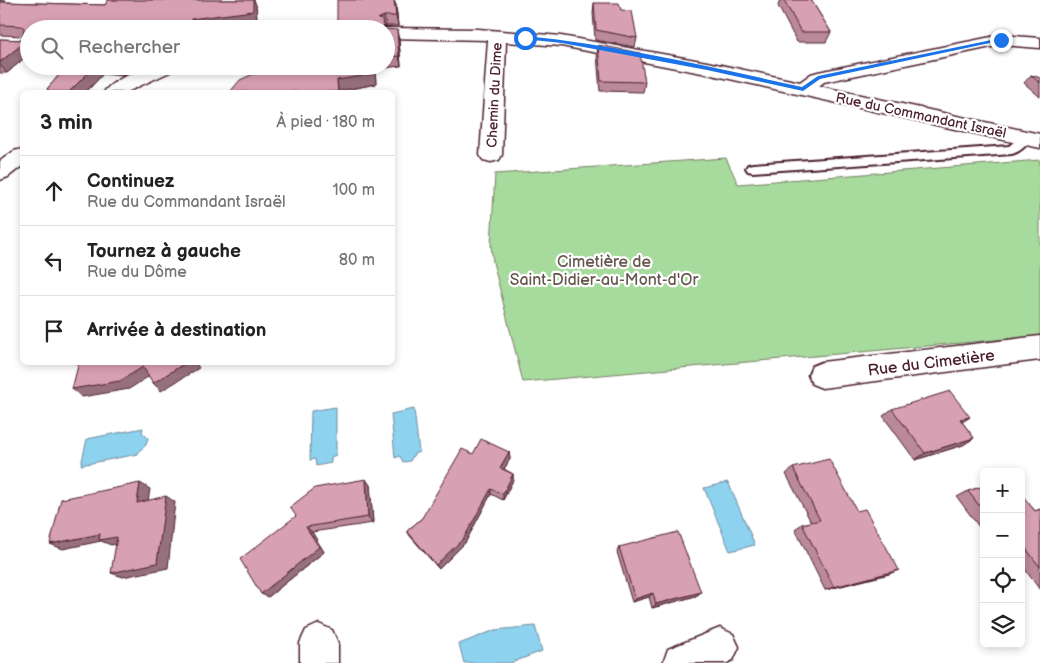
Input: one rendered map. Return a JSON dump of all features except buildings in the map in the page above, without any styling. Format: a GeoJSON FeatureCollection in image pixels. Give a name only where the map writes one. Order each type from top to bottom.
{"type":"FeatureCollection","features":[{"type":"Feature","properties":{"kind":"street","name":"Rue du Commandant Israël"},"geometry":{"type":"LineString","coordinates":[[395,33],[497,35],[562,41],[707,68],[1033,140]]}},
{"type":"Feature","properties":{"kind":"street","name":"Chemin du Dime"},"geometry":{"type":"LineString","coordinates":[[491,155],[497,35]]}},
{"type":"Feature","properties":{"kind":"street"},"geometry":{"type":"LineString","coordinates":[[803,89],[818,78],[1001,40],[1040,43]]}},
{"type":"Feature","properties":{"kind":"street"},"geometry":{"type":"LineString","coordinates":[[130,82],[135,75]]}},
{"type":"Feature","properties":{"kind":"street"},"geometry":{"type":"LineString","coordinates":[[117,90],[146,75]]}},
{"type":"Feature","properties":{"kind":"street"},"geometry":{"type":"LineString","coordinates":[[0,172],[20,157]]}},
{"type":"Feature","properties":{"kind":"street","name":"Rue du Cimetière"},"geometry":{"type":"LineString","coordinates":[[822,375],[1040,348]]}},
{"type":"Feature","properties":{"kind":"street"},"geometry":{"type":"LineString","coordinates":[[682,663],[720,647]]}},
{"type":"Feature","properties":{"kind":"lane"},"geometry":{"type":"LineString","coordinates":[[753,168],[1012,150],[1033,140]]}},
{"type":"Feature","properties":{"kind":"green space","name":"Cimetière de Saint-Didier-au-Mont-d'Or"},"geometry":{"type":"Polygon","coordinates":[[[726,158],[738,184],[1040,160],[1040,336],[523,382],[493,262],[491,245],[495,174],[726,158]]]}},
{"type":"Feature","properties":{"kind":"water"},"geometry":{"type":"Polygon","coordinates":[[[336,407],[336,455],[331,457],[331,463],[316,466],[315,459],[310,460],[311,411],[336,407]]]}},
{"type":"Feature","properties":{"kind":"water"},"geometry":{"type":"Polygon","coordinates":[[[414,409],[419,452],[414,454],[410,461],[403,462],[400,456],[395,458],[391,414],[414,409]]]}},
{"type":"Feature","properties":{"kind":"water"},"geometry":{"type":"Polygon","coordinates":[[[143,428],[142,432],[148,438],[146,445],[138,454],[81,465],[87,439],[143,428]]]}},
{"type":"Feature","properties":{"kind":"water"},"geometry":{"type":"Polygon","coordinates":[[[728,482],[755,545],[730,551],[704,488],[728,482]]]}},
{"type":"Feature","properties":{"kind":"water"},"geometry":{"type":"Polygon","coordinates":[[[535,626],[542,651],[511,663],[464,663],[459,644],[495,630],[535,626]]]}},
{"type":"Feature","properties":{"kind":"route"},"geometry":{"type":"LineString","coordinates":[[525,38],[562,41],[707,68],[803,89],[818,78],[1001,40]]}}]}
